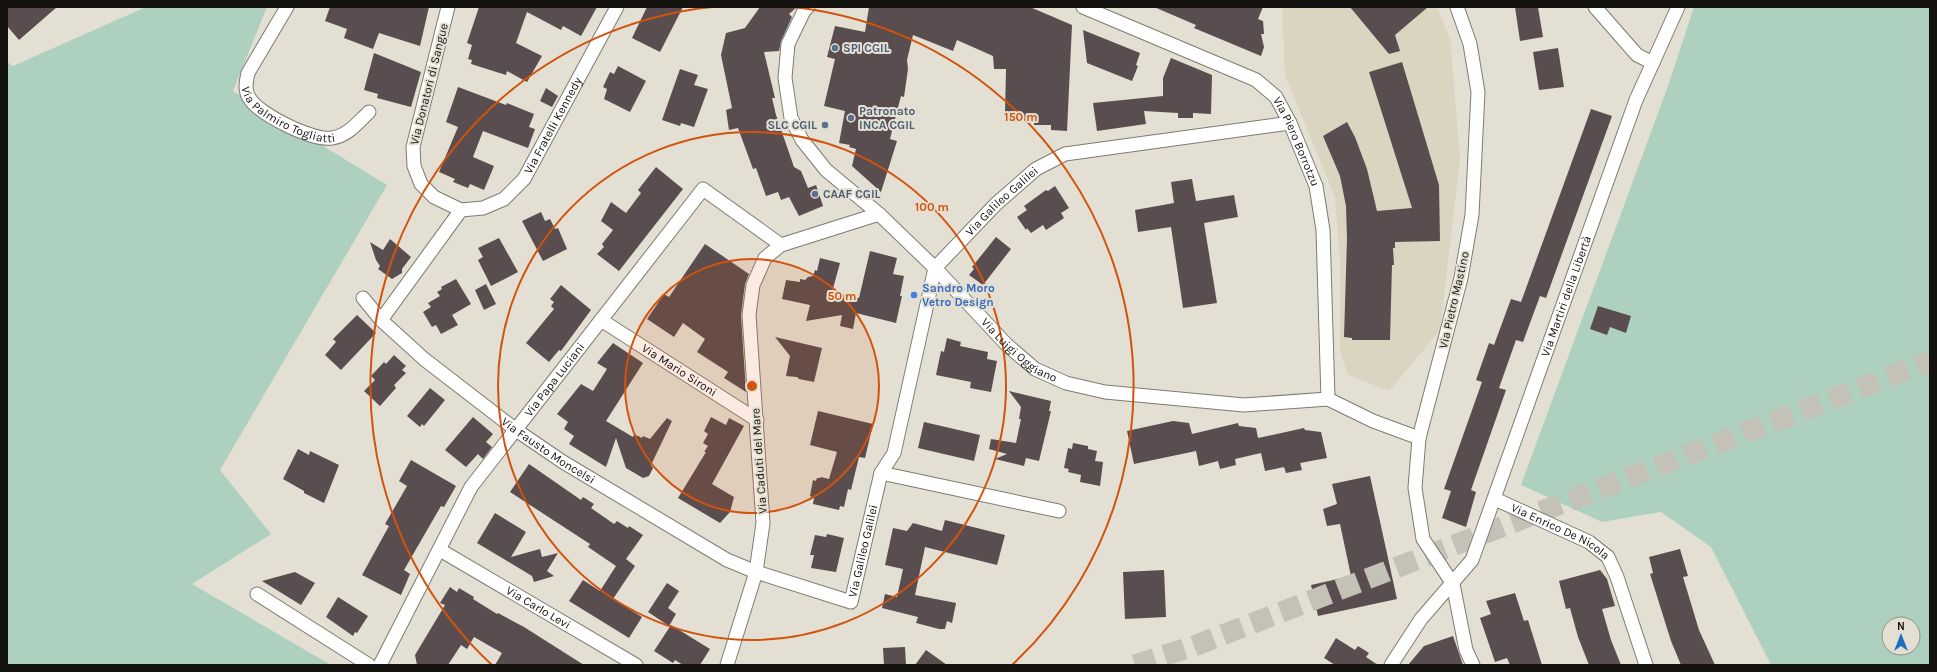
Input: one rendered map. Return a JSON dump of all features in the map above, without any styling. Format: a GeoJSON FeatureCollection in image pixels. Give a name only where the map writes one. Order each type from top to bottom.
{"type":"FeatureCollection","features":[{"type":"Feature","properties":{"kind":"street","name":"Via Palmiro Togliatti"},"geometry":{"type":"LineString","coordinates":[[287,7],[284,15],[248,73],[245,85],[249,99],[264,113],[312,135],[331,138],[346,133],[369,112]]}},
{"type":"Feature","properties":{"kind":"street","name":"Via Donatori di Sangue"},"geometry":{"type":"LineString","coordinates":[[448,7],[413,147],[414,166],[421,184],[434,197],[461,210]]}},
{"type":"Feature","properties":{"kind":"street","name":"Via Fratelli Kennedy"},"geometry":{"type":"LineString","coordinates":[[461,210],[483,208],[504,199],[524,179],[617,7]]}},
{"type":"Feature","properties":{"kind":"street","name":"Via Luigi Oggiano"},"geometry":{"type":"LineString","coordinates":[[808,7],[804,11],[788,44],[785,78],[791,118],[802,140],[826,170],[879,214],[936,268],[1007,345],[1035,369],[1066,383],[1105,392],[1244,405],[1328,399]]}},
{"type":"Feature","properties":{"kind":"street","name":"Via Piero Borrotzu"},"geometry":{"type":"LineString","coordinates":[[1083,7],[1256,80],[1276,97],[1290,123],[1316,186],[1322,223],[1328,399]]}},
{"type":"Feature","properties":{"kind":"street","name":"Via Pietro Mastino"},"geometry":{"type":"LineString","coordinates":[[1452,584],[1423,538],[1415,488],[1419,438],[1461,278],[1472,215],[1478,92],[1470,44],[1456,7]]}},
{"type":"Feature","properties":{"kind":"street"},"geometry":{"type":"LineString","coordinates":[[1594,7],[1637,55],[1653,63]]}},
{"type":"Feature","properties":{"kind":"street","name":"Via Martiri della Libertà"},"geometry":{"type":"LineString","coordinates":[[1391,665],[1421,619],[1472,560],[1636,100],[1678,7]]}},
{"type":"Feature","properties":{"kind":"street","name":"Via Galileo Galilei"},"geometry":{"type":"LineString","coordinates":[[756,572],[851,602],[881,473],[894,453],[936,268],[996,204],[1036,169],[1065,154],[1290,123]]}},
{"type":"Feature","properties":{"kind":"street","name":"Via Papa Luciani"},"geometry":{"type":"LineString","coordinates":[[380,665],[471,488],[703,189],[781,244]]}},
{"type":"Feature","properties":{"kind":"street"},"geometry":{"type":"LineString","coordinates":[[381,320],[461,210]]}},
{"type":"Feature","properties":{"kind":"street","name":"Via Caduti del Mare"},"geometry":{"type":"LineString","coordinates":[[727,665],[756,572],[763,523],[749,315],[752,285],[765,258],[781,244],[879,214]]}},
{"type":"Feature","properties":{"kind":"street","name":"Via Fausto Moncelsi"},"geometry":{"type":"LineString","coordinates":[[363,298],[381,320],[424,359],[516,430],[563,462],[727,560],[756,572]]}},
{"type":"Feature","properties":{"kind":"street","name":"Via Mario Sironi"},"geometry":{"type":"LineString","coordinates":[[601,320],[757,420]]}},
{"type":"Feature","properties":{"kind":"street"},"geometry":{"type":"LineString","coordinates":[[1328,399],[1373,421],[1419,438]]}},
{"type":"Feature","properties":{"kind":"street"},"geometry":{"type":"LineString","coordinates":[[881,473],[1059,511]]}},
{"type":"Feature","properties":{"kind":"street","name":"Via Enrico De Nicola"},"geometry":{"type":"LineString","coordinates":[[1495,499],[1589,542],[1608,557],[1617,577],[1646,665]]}},
{"type":"Feature","properties":{"kind":"street","name":"Via Carlo Levi"},"geometry":{"type":"LineString","coordinates":[[440,550],[636,665]]}},
{"type":"Feature","properties":{"kind":"street"},"geometry":{"type":"LineString","coordinates":[[1452,584],[1466,650],[1473,665]]}},
{"type":"Feature","properties":{"kind":"street"},"geometry":{"type":"LineString","coordinates":[[257,594],[368,665]]}},
{"type":"Feature","properties":{"kind":"shaded area"},"geometry":{"type":"Polygon","coordinates":[[[1282,7],[1437,7],[1450,38],[1460,159],[1440,330],[1389,391],[1348,375],[1340,350],[1340,263],[1335,197],[1285,75],[1282,7]]]}},
{"type":"Feature","properties":{"kind":"green space"},"geometry":{"type":"Polygon","coordinates":[[[146,7],[267,7],[233,91],[387,185],[220,470],[271,534],[192,584],[331,665],[7,665],[7,62],[13,66],[146,7]]]}},
{"type":"Feature","properties":{"kind":"green space"},"geometry":{"type":"Polygon","coordinates":[[[1694,7],[1930,7],[1930,665],[1771,665],[1711,547],[1661,512],[1602,522],[1521,485],[1668,86],[1694,7]]]}},
{"type":"Feature","properties":{"kind":"building"},"geometry":{"type":"Polygon","coordinates":[[[7,7],[57,7],[19,40],[7,26],[7,7]]]}},
{"type":"Feature","properties":{"kind":"building"},"geometry":{"type":"Polygon","coordinates":[[[330,7],[429,7],[420,46],[379,33],[373,49],[344,38],[347,29],[325,21],[330,7]]]}},
{"type":"Feature","properties":{"kind":"building"},"geometry":{"type":"Polygon","coordinates":[[[479,7],[597,7],[581,36],[563,26],[561,30],[527,12],[516,43],[542,56],[527,82],[507,71],[506,75],[471,64],[472,60],[468,59],[472,45],[467,43],[479,7]]]}},
{"type":"Feature","properties":{"kind":"building"},"geometry":{"type":"Polygon","coordinates":[[[647,7],[683,7],[660,52],[632,38],[647,7]]]}},
{"type":"Feature","properties":{"kind":"building"},"geometry":{"type":"Polygon","coordinates":[[[760,7],[797,7],[789,14],[792,17],[781,41],[779,51],[764,52],[775,98],[772,98],[776,115],[794,167],[801,171],[808,188],[816,185],[823,206],[799,216],[789,197],[781,200],[778,192],[766,196],[756,168],[753,169],[738,128],[729,130],[726,110],[732,108],[721,55],[726,33],[745,28],[760,7]]]}},
{"type":"Feature","properties":{"kind":"building"},"geometry":{"type":"Polygon","coordinates":[[[869,7],[1030,7],[1072,25],[1067,131],[1051,130],[1051,125],[1034,125],[1034,120],[1016,119],[1016,112],[1005,112],[1006,69],[994,69],[993,56],[957,40],[953,51],[913,35],[907,60],[908,69],[904,97],[901,96],[890,139],[897,141],[881,192],[852,166],[856,149],[849,147],[850,145],[839,143],[845,111],[824,106],[835,59],[827,57],[835,26],[865,32],[869,7]]]}},
{"type":"Feature","properties":{"kind":"building"},"geometry":{"type":"Polygon","coordinates":[[[1154,7],[1263,7],[1258,19],[1263,21],[1264,34],[1261,34],[1264,47],[1261,56],[1194,28],[1196,25],[1154,7]]]}},
{"type":"Feature","properties":{"kind":"building"},"geometry":{"type":"Polygon","coordinates":[[[1350,7],[1428,7],[1395,35],[1400,51],[1389,54],[1350,7]]]}},
{"type":"Feature","properties":{"kind":"building"},"geometry":{"type":"Polygon","coordinates":[[[1515,7],[1538,7],[1543,37],[1520,41],[1515,7]]]}},
{"type":"Feature","properties":{"kind":"building"},"geometry":{"type":"Polygon","coordinates":[[[1083,30],[1140,53],[1136,65],[1138,66],[1132,81],[1087,63],[1083,30]]]}},
{"type":"Feature","properties":{"kind":"building"},"geometry":{"type":"Polygon","coordinates":[[[1558,48],[1564,87],[1539,90],[1533,52],[1558,48]]]}},
{"type":"Feature","properties":{"kind":"building"},"geometry":{"type":"Polygon","coordinates":[[[374,53],[421,72],[411,107],[377,98],[378,94],[364,90],[374,53]]]}},
{"type":"Feature","properties":{"kind":"building"},"geometry":{"type":"Polygon","coordinates":[[[1171,58],[1212,75],[1211,114],[1193,113],[1193,118],[1178,118],[1178,113],[1144,111],[1146,124],[1097,131],[1093,103],[1163,96],[1163,78],[1171,58]]]}},
{"type":"Feature","properties":{"kind":"building"},"geometry":{"type":"Polygon","coordinates":[[[1402,62],[1439,185],[1440,241],[1395,242],[1395,248],[1393,248],[1394,265],[1392,265],[1390,340],[1352,340],[1352,338],[1344,337],[1347,239],[1346,206],[1340,176],[1323,136],[1347,122],[1355,137],[1367,169],[1377,211],[1412,208],[1369,72],[1402,62]]]}},
{"type":"Feature","properties":{"kind":"building"},"geometry":{"type":"Polygon","coordinates":[[[618,66],[646,81],[630,112],[604,99],[607,89],[603,87],[610,72],[614,74],[618,66]]]}},
{"type":"Feature","properties":{"kind":"building"},"geometry":{"type":"Polygon","coordinates":[[[680,69],[698,75],[694,85],[708,89],[694,127],[681,123],[680,126],[662,120],[680,69]]]}},
{"type":"Feature","properties":{"kind":"building"},"geometry":{"type":"Polygon","coordinates":[[[458,87],[506,105],[507,103],[534,114],[529,127],[535,129],[528,148],[483,131],[473,157],[494,166],[484,190],[470,184],[468,188],[453,182],[455,179],[439,172],[458,127],[446,122],[458,87]]]}},
{"type":"Feature","properties":{"kind":"building"},"geometry":{"type":"Polygon","coordinates":[[[546,88],[558,96],[552,107],[540,101],[546,88]]]}},
{"type":"Feature","properties":{"kind":"building"},"geometry":{"type":"Polygon","coordinates":[[[1591,109],[1612,116],[1546,298],[1540,296],[1523,342],[1516,340],[1499,388],[1506,390],[1471,490],[1476,492],[1466,527],[1442,518],[1451,491],[1444,489],[1482,382],[1476,380],[1489,343],[1494,345],[1511,299],[1521,302],[1591,109]]]}},
{"type":"Feature","properties":{"kind":"building"},"geometry":{"type":"Polygon","coordinates":[[[656,167],[683,189],[619,271],[597,254],[604,247],[602,244],[613,230],[601,221],[611,202],[626,213],[641,193],[638,190],[656,167]]]}},
{"type":"Feature","properties":{"kind":"building"},"geometry":{"type":"Polygon","coordinates":[[[1192,179],[1196,201],[1234,195],[1238,217],[1204,223],[1217,303],[1183,308],[1171,227],[1138,232],[1135,210],[1174,203],[1171,182],[1192,179]]]}},
{"type":"Feature","properties":{"kind":"building"},"geometry":{"type":"Polygon","coordinates":[[[1055,186],[1069,208],[1061,213],[1064,218],[1046,230],[1043,225],[1031,233],[1027,228],[1026,230],[1017,217],[1027,210],[1024,206],[1046,190],[1048,191],[1055,186]]]}},
{"type":"Feature","properties":{"kind":"building"},"geometry":{"type":"Polygon","coordinates":[[[541,212],[545,221],[550,219],[555,229],[558,228],[567,249],[543,261],[522,221],[541,212]]]}},
{"type":"Feature","properties":{"kind":"building"},"geometry":{"type":"Polygon","coordinates":[[[996,237],[1011,249],[983,285],[969,275],[974,269],[972,267],[996,237]]]}},
{"type":"Feature","properties":{"kind":"building"},"geometry":{"type":"Polygon","coordinates":[[[499,238],[518,272],[491,286],[478,260],[483,257],[478,248],[499,238]]]}},
{"type":"Feature","properties":{"kind":"building"},"geometry":{"type":"Polygon","coordinates":[[[390,239],[411,257],[402,269],[402,273],[392,279],[378,269],[380,266],[376,260],[370,242],[383,250],[390,239]]]}},
{"type":"Feature","properties":{"kind":"building"},"geometry":{"type":"Polygon","coordinates":[[[705,244],[749,274],[745,284],[741,315],[746,392],[724,378],[728,372],[697,352],[705,339],[683,323],[674,337],[647,319],[664,294],[669,297],[705,244]]]}},
{"type":"Feature","properties":{"kind":"building"},"geometry":{"type":"Polygon","coordinates":[[[870,251],[897,258],[893,274],[904,276],[900,296],[902,296],[896,323],[856,313],[853,329],[840,326],[842,315],[806,321],[810,305],[782,299],[786,280],[800,282],[800,279],[805,280],[808,277],[813,276],[815,270],[817,271],[820,258],[840,263],[832,292],[859,298],[870,251]]]}},
{"type":"Feature","properties":{"kind":"building"},"geometry":{"type":"Polygon","coordinates":[[[456,279],[471,304],[452,315],[458,325],[441,334],[436,325],[432,327],[423,312],[431,307],[428,303],[440,296],[437,292],[442,289],[441,287],[456,279]]]}},
{"type":"Feature","properties":{"kind":"building"},"geometry":{"type":"Polygon","coordinates":[[[486,284],[496,304],[484,310],[475,290],[486,284]]]}},
{"type":"Feature","properties":{"kind":"building"},"geometry":{"type":"Polygon","coordinates":[[[561,285],[591,310],[561,351],[559,350],[549,362],[526,343],[554,309],[551,306],[554,302],[550,299],[561,285]]]}},
{"type":"Feature","properties":{"kind":"building"},"geometry":{"type":"Polygon","coordinates":[[[1598,306],[1631,316],[1626,333],[1610,327],[1607,335],[1590,329],[1598,306]]]}},
{"type":"Feature","properties":{"kind":"building"},"geometry":{"type":"Polygon","coordinates":[[[357,315],[376,333],[341,370],[325,355],[336,342],[333,339],[357,315]]]}},
{"type":"Feature","properties":{"kind":"building"},"geometry":{"type":"Polygon","coordinates":[[[775,337],[822,348],[814,382],[799,379],[797,377],[786,376],[790,356],[775,337]]]}},
{"type":"Feature","properties":{"kind":"building"},"geometry":{"type":"Polygon","coordinates":[[[947,338],[961,342],[960,346],[988,352],[987,359],[997,361],[991,392],[970,388],[971,382],[936,375],[941,351],[944,352],[947,338]]]}},
{"type":"Feature","properties":{"kind":"building"},"geometry":{"type":"Polygon","coordinates":[[[613,343],[643,363],[606,421],[633,437],[634,434],[642,438],[643,436],[650,439],[667,418],[672,421],[651,465],[653,468],[649,476],[643,478],[626,468],[616,438],[606,467],[569,444],[574,436],[564,429],[568,422],[557,414],[581,384],[593,391],[607,369],[597,363],[613,343]]]}},
{"type":"Feature","properties":{"kind":"building"},"geometry":{"type":"Polygon","coordinates":[[[394,355],[406,366],[402,370],[406,373],[394,385],[396,388],[380,406],[364,391],[375,380],[371,376],[384,362],[386,364],[394,355]]]}},
{"type":"Feature","properties":{"kind":"building"},"geometry":{"type":"Polygon","coordinates":[[[430,388],[445,400],[424,426],[422,424],[420,427],[407,416],[430,388]]]}},
{"type":"Feature","properties":{"kind":"building"},"geometry":{"type":"Polygon","coordinates":[[[1009,391],[1051,401],[1049,411],[1051,411],[1039,461],[1026,458],[1024,466],[995,459],[1007,454],[989,449],[991,439],[1016,443],[1021,419],[1019,419],[1021,407],[1009,391]]]}},
{"type":"Feature","properties":{"kind":"building"},"geometry":{"type":"Polygon","coordinates":[[[818,411],[873,424],[865,458],[859,457],[851,490],[848,489],[844,507],[840,506],[839,510],[813,504],[814,498],[810,496],[813,480],[816,481],[817,478],[821,477],[829,479],[837,452],[810,445],[818,411]]]}},
{"type":"Feature","properties":{"kind":"building"},"geometry":{"type":"Polygon","coordinates":[[[473,417],[493,434],[486,442],[492,447],[483,459],[478,454],[466,467],[445,450],[473,417]]]}},
{"type":"Feature","properties":{"kind":"building"},"geometry":{"type":"Polygon","coordinates":[[[711,417],[726,425],[729,418],[744,426],[712,484],[734,497],[730,512],[720,523],[678,498],[706,452],[704,452],[708,446],[703,443],[708,434],[704,431],[711,417]]]}},
{"type":"Feature","properties":{"kind":"building"},"geometry":{"type":"Polygon","coordinates":[[[1173,421],[1189,423],[1192,434],[1238,423],[1239,426],[1256,428],[1258,438],[1304,428],[1305,430],[1321,432],[1327,458],[1300,463],[1302,470],[1286,473],[1284,467],[1265,471],[1261,453],[1235,459],[1236,465],[1220,469],[1218,461],[1199,466],[1196,451],[1134,464],[1127,431],[1173,421]]]}},
{"type":"Feature","properties":{"kind":"building"},"geometry":{"type":"Polygon","coordinates":[[[924,422],[980,435],[974,461],[918,448],[924,422]]]}},
{"type":"Feature","properties":{"kind":"building"},"geometry":{"type":"Polygon","coordinates":[[[1073,443],[1088,446],[1088,449],[1097,451],[1095,461],[1103,462],[1100,486],[1080,482],[1081,475],[1068,472],[1069,469],[1064,468],[1068,448],[1072,449],[1073,443]]]}},
{"type":"Feature","properties":{"kind":"building"},"geometry":{"type":"Polygon","coordinates":[[[298,449],[309,455],[310,451],[339,465],[324,503],[304,493],[304,491],[283,479],[298,449]]]}},
{"type":"Feature","properties":{"kind":"building"},"geometry":{"type":"Polygon","coordinates":[[[411,460],[456,486],[444,507],[441,506],[404,570],[410,574],[401,595],[362,575],[389,526],[385,524],[407,486],[399,481],[411,460]]]}},
{"type":"Feature","properties":{"kind":"building"},"geometry":{"type":"Polygon","coordinates":[[[529,464],[581,500],[583,497],[594,504],[591,508],[614,524],[617,521],[628,528],[629,526],[643,535],[626,559],[635,566],[613,599],[642,617],[629,638],[569,601],[583,580],[600,591],[616,566],[588,547],[590,544],[510,492],[529,464]]]}},
{"type":"Feature","properties":{"kind":"building"},"geometry":{"type":"Polygon","coordinates":[[[1370,476],[1397,599],[1318,616],[1311,585],[1351,576],[1340,524],[1327,526],[1323,509],[1337,504],[1332,484],[1370,476]]]}},
{"type":"Feature","properties":{"kind":"building"},"geometry":{"type":"Polygon","coordinates":[[[495,513],[526,532],[511,557],[540,549],[542,557],[558,553],[547,571],[554,576],[534,582],[532,576],[477,543],[495,513]]]}},
{"type":"Feature","properties":{"kind":"building"},"geometry":{"type":"Polygon","coordinates":[[[945,520],[1005,535],[997,565],[925,547],[915,595],[956,603],[952,623],[947,621],[945,629],[939,629],[916,623],[918,617],[882,608],[885,594],[897,597],[903,569],[885,565],[893,528],[907,531],[913,523],[942,531],[945,520]]]}},
{"type":"Feature","properties":{"kind":"building"},"geometry":{"type":"Polygon","coordinates":[[[827,534],[844,538],[836,572],[811,568],[814,555],[810,555],[815,535],[826,537],[827,534]]]}},
{"type":"Feature","properties":{"kind":"building"},"geometry":{"type":"Polygon","coordinates":[[[1680,549],[1688,576],[1683,577],[1699,630],[1715,665],[1681,665],[1671,641],[1650,574],[1653,573],[1649,557],[1680,549]]]}},
{"type":"Feature","properties":{"kind":"building"},"geometry":{"type":"Polygon","coordinates":[[[1164,570],[1166,617],[1125,619],[1123,572],[1164,570]]]}},
{"type":"Feature","properties":{"kind":"building"},"geometry":{"type":"Polygon","coordinates":[[[1600,570],[1607,579],[1615,606],[1602,609],[1611,640],[1621,665],[1589,665],[1578,637],[1570,608],[1566,609],[1559,581],[1600,570]]]}},
{"type":"Feature","properties":{"kind":"building"},"geometry":{"type":"Polygon","coordinates":[[[295,572],[315,583],[301,605],[262,581],[295,572]]]}},
{"type":"Feature","properties":{"kind":"building"},"geometry":{"type":"Polygon","coordinates":[[[667,583],[679,591],[668,608],[676,614],[669,626],[648,612],[667,583]]]}},
{"type":"Feature","properties":{"kind":"building"},"geometry":{"type":"Polygon","coordinates":[[[450,587],[457,592],[459,588],[497,614],[498,613],[524,627],[584,665],[495,665],[502,653],[474,637],[467,649],[461,645],[448,665],[417,665],[415,655],[445,605],[440,603],[450,587]]]}},
{"type":"Feature","properties":{"kind":"building"},"geometry":{"type":"Polygon","coordinates":[[[1515,593],[1524,621],[1528,620],[1542,665],[1510,665],[1507,658],[1495,662],[1480,618],[1491,614],[1486,601],[1515,593]]]}},
{"type":"Feature","properties":{"kind":"building"},"geometry":{"type":"Polygon","coordinates":[[[338,597],[368,616],[357,633],[355,632],[353,636],[326,617],[338,597]]]}},
{"type":"Feature","properties":{"kind":"building"},"geometry":{"type":"Polygon","coordinates":[[[671,625],[710,649],[700,665],[683,665],[675,660],[673,663],[654,651],[671,625]]]}},
{"type":"Feature","properties":{"kind":"building"},"geometry":{"type":"Polygon","coordinates":[[[1453,636],[1463,665],[1408,665],[1424,646],[1453,636]]]}},
{"type":"Feature","properties":{"kind":"building"},"geometry":{"type":"Polygon","coordinates":[[[1336,638],[1355,650],[1358,646],[1369,653],[1366,657],[1378,665],[1335,665],[1324,658],[1336,638]]]}},
{"type":"Feature","properties":{"kind":"building"},"geometry":{"type":"Polygon","coordinates":[[[905,647],[906,665],[884,665],[883,648],[905,647]]]}},
{"type":"Feature","properties":{"kind":"building"},"geometry":{"type":"Polygon","coordinates":[[[926,650],[947,665],[915,665],[926,650]]]}},
{"type":"Feature","properties":{"kind":"tunnel"},"geometry":{"type":"LineString","coordinates":[[1135,665],[1194,646],[1930,361]]}},
{"type":"Feature","properties":{"kind":"place","name":"SPI CGIL"},"geometry":{"type":"Point","coordinates":[835,48]}},
{"type":"Feature","properties":{"kind":"place","name":"Patronato INCA CGIL"},"geometry":{"type":"Point","coordinates":[851,118]}},
{"type":"Feature","properties":{"kind":"place","name":"SLC CGIL"},"geometry":{"type":"Point","coordinates":[825,125]}},
{"type":"Feature","properties":{"kind":"place","name":"CAAF CGIL"},"geometry":{"type":"Point","coordinates":[815,194]}},
{"type":"Feature","properties":{"kind":"place","name":"Sandro Moro Vetro Design"},"geometry":{"type":"Point","coordinates":[914,295]}}]}
